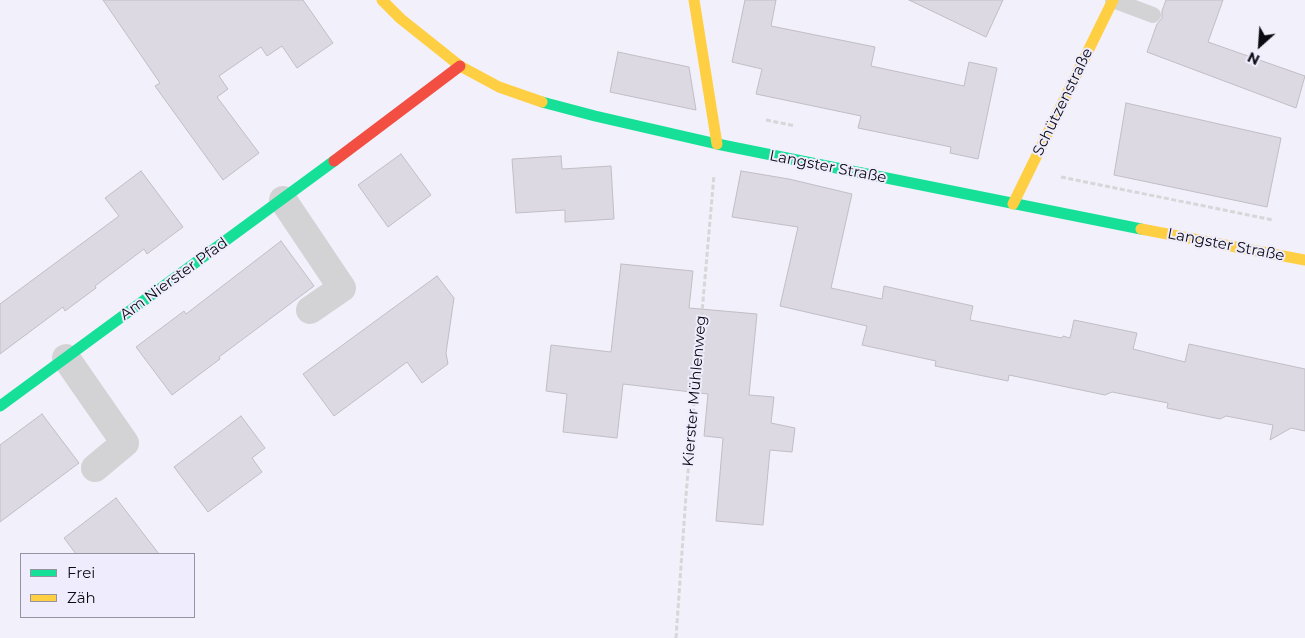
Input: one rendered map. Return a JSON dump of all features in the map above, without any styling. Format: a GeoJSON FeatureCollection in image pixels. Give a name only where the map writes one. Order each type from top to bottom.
{"type":"FeatureCollection","features":[{"type":"Feature","properties":{"kind":"street","name":"Langster Straße"},"geometry":{"type":"LineString","coordinates":[[382,0],[401,19],[460,66],[499,87],[528,98],[595,116],[717,144],[1013,204],[1305,260]]}},
{"type":"Feature","properties":{"kind":"street"},"geometry":{"type":"LineString","coordinates":[[694,0],[717,144]]}},
{"type":"Feature","properties":{"kind":"street","name":"Schützenstraße"},"geometry":{"type":"LineString","coordinates":[[1013,204],[1113,0]]}},
{"type":"Feature","properties":{"kind":"street","name":"Am Nierster Pfad"},"geometry":{"type":"LineString","coordinates":[[0,406],[283,200],[460,66]]}},
{"type":"Feature","properties":{"kind":"street"},"geometry":{"type":"LineString","coordinates":[[283,200],[342,288],[310,310]]}},
{"type":"Feature","properties":{"kind":"street"},"geometry":{"type":"LineString","coordinates":[[66,358],[125,443],[95,468]]}},
{"type":"Feature","properties":{"kind":"lane"},"geometry":{"type":"LineString","coordinates":[[1113,0],[1154,15]]}},
{"type":"Feature","properties":{"kind":"path"},"geometry":{"type":"LineString","coordinates":[[762,120],[800,127]]}},
{"type":"Feature","properties":{"kind":"path","name":"Kierster Mühlenweg"},"geometry":{"type":"LineString","coordinates":[[676,638],[687,485],[717,144]]}},
{"type":"Feature","properties":{"kind":"path"},"geometry":{"type":"LineString","coordinates":[[1027,176],[1059,177],[1278,221]]}},
{"type":"Feature","properties":{"kind":"building"},"geometry":{"type":"Polygon","coordinates":[[[103,0],[303,0],[333,43],[297,68],[282,46],[267,56],[261,47],[219,76],[228,89],[217,97],[259,153],[223,180],[155,86],[160,83],[103,0]]]}},
{"type":"Feature","properties":{"kind":"building"},"geometry":{"type":"Polygon","coordinates":[[[745,0],[776,0],[771,26],[875,47],[871,66],[964,86],[969,62],[997,68],[978,159],[950,153],[951,147],[858,128],[861,116],[756,94],[762,69],[732,62],[745,0]]]}},
{"type":"Feature","properties":{"kind":"building"},"geometry":{"type":"Polygon","coordinates":[[[909,0],[1003,0],[986,37],[909,0]]]}},
{"type":"Feature","properties":{"kind":"building"},"geometry":{"type":"Polygon","coordinates":[[[1166,0],[1223,0],[1208,42],[1305,76],[1296,108],[1147,52],[1157,24],[1162,18],[1162,11],[1166,0]]]}},
{"type":"Feature","properties":{"kind":"building"},"geometry":{"type":"Polygon","coordinates":[[[618,52],[689,67],[696,110],[610,92],[618,52]]]}},
{"type":"Feature","properties":{"kind":"building"},"geometry":{"type":"Polygon","coordinates":[[[1126,103],[1281,138],[1267,207],[1114,175],[1126,103]]]}},
{"type":"Feature","properties":{"kind":"building"},"geometry":{"type":"Polygon","coordinates":[[[401,154],[431,195],[388,227],[358,185],[401,154]]]}},
{"type":"Feature","properties":{"kind":"building"},"geometry":{"type":"Polygon","coordinates":[[[561,156],[562,169],[611,166],[614,219],[565,222],[565,210],[516,213],[512,159],[561,156]]]}},
{"type":"Feature","properties":{"kind":"building"},"geometry":{"type":"Polygon","coordinates":[[[141,171],[183,227],[147,254],[144,249],[65,311],[63,307],[0,354],[0,304],[119,216],[105,198],[141,171]]]}},
{"type":"Feature","properties":{"kind":"building"},"geometry":{"type":"Polygon","coordinates":[[[741,171],[789,179],[852,194],[831,288],[882,299],[884,286],[973,306],[970,320],[1062,338],[1063,336],[1070,338],[1074,320],[1137,333],[1133,349],[1185,362],[1189,344],[1305,369],[1305,431],[1291,428],[1270,440],[1273,425],[1226,416],[1220,419],[1167,408],[1168,403],[1112,392],[1105,395],[1009,375],[1008,381],[935,366],[936,361],[862,345],[867,326],[780,306],[798,227],[732,217],[741,171]]]}},
{"type":"Feature","properties":{"kind":"building"},"geometry":{"type":"Polygon","coordinates":[[[281,241],[314,286],[219,357],[220,359],[172,395],[136,347],[184,311],[186,314],[281,241]]]}},
{"type":"Feature","properties":{"kind":"building"},"geometry":{"type":"Polygon","coordinates":[[[621,264],[693,271],[689,308],[757,314],[749,395],[774,397],[771,423],[795,428],[792,452],[770,450],[763,525],[716,521],[723,438],[704,436],[708,394],[623,384],[617,438],[563,432],[567,394],[546,391],[551,345],[611,352],[621,264]]]}},
{"type":"Feature","properties":{"kind":"building"},"geometry":{"type":"Polygon","coordinates":[[[437,276],[454,298],[446,353],[448,364],[422,383],[407,362],[334,416],[303,374],[437,276]]]}},
{"type":"Feature","properties":{"kind":"building"},"geometry":{"type":"Polygon","coordinates":[[[42,414],[79,463],[0,522],[0,445],[42,414]]]}},
{"type":"Feature","properties":{"kind":"building"},"geometry":{"type":"Polygon","coordinates":[[[241,416],[265,448],[252,458],[262,472],[208,512],[174,467],[241,416]]]}},
{"type":"Feature","properties":{"kind":"building"},"geometry":{"type":"Polygon","coordinates":[[[116,498],[158,553],[75,553],[64,538],[116,498]]]}},
{"type":"Feature","properties":{"kind":"traffic: fast"},"geometry":{"type":"LineString","coordinates":[[542,102],[717,144],[1141,229]]}},
{"type":"Feature","properties":{"kind":"traffic: fast"},"geometry":{"type":"LineString","coordinates":[[0,406],[334,161]]}},
{"type":"Feature","properties":{"kind":"traffic: slow"},"geometry":{"type":"LineString","coordinates":[[382,0],[401,19],[460,66],[499,87],[542,102]]}},
{"type":"Feature","properties":{"kind":"traffic: slow"},"geometry":{"type":"LineString","coordinates":[[694,0],[717,144]]}},
{"type":"Feature","properties":{"kind":"traffic: slow"},"geometry":{"type":"LineString","coordinates":[[1013,204],[1113,0]]}},
{"type":"Feature","properties":{"kind":"traffic: slow"},"geometry":{"type":"LineString","coordinates":[[1141,229],[1305,260]]}},
{"type":"Feature","properties":{"kind":"traffic: jam"},"geometry":{"type":"LineString","coordinates":[[334,161],[460,66]]}}]}
